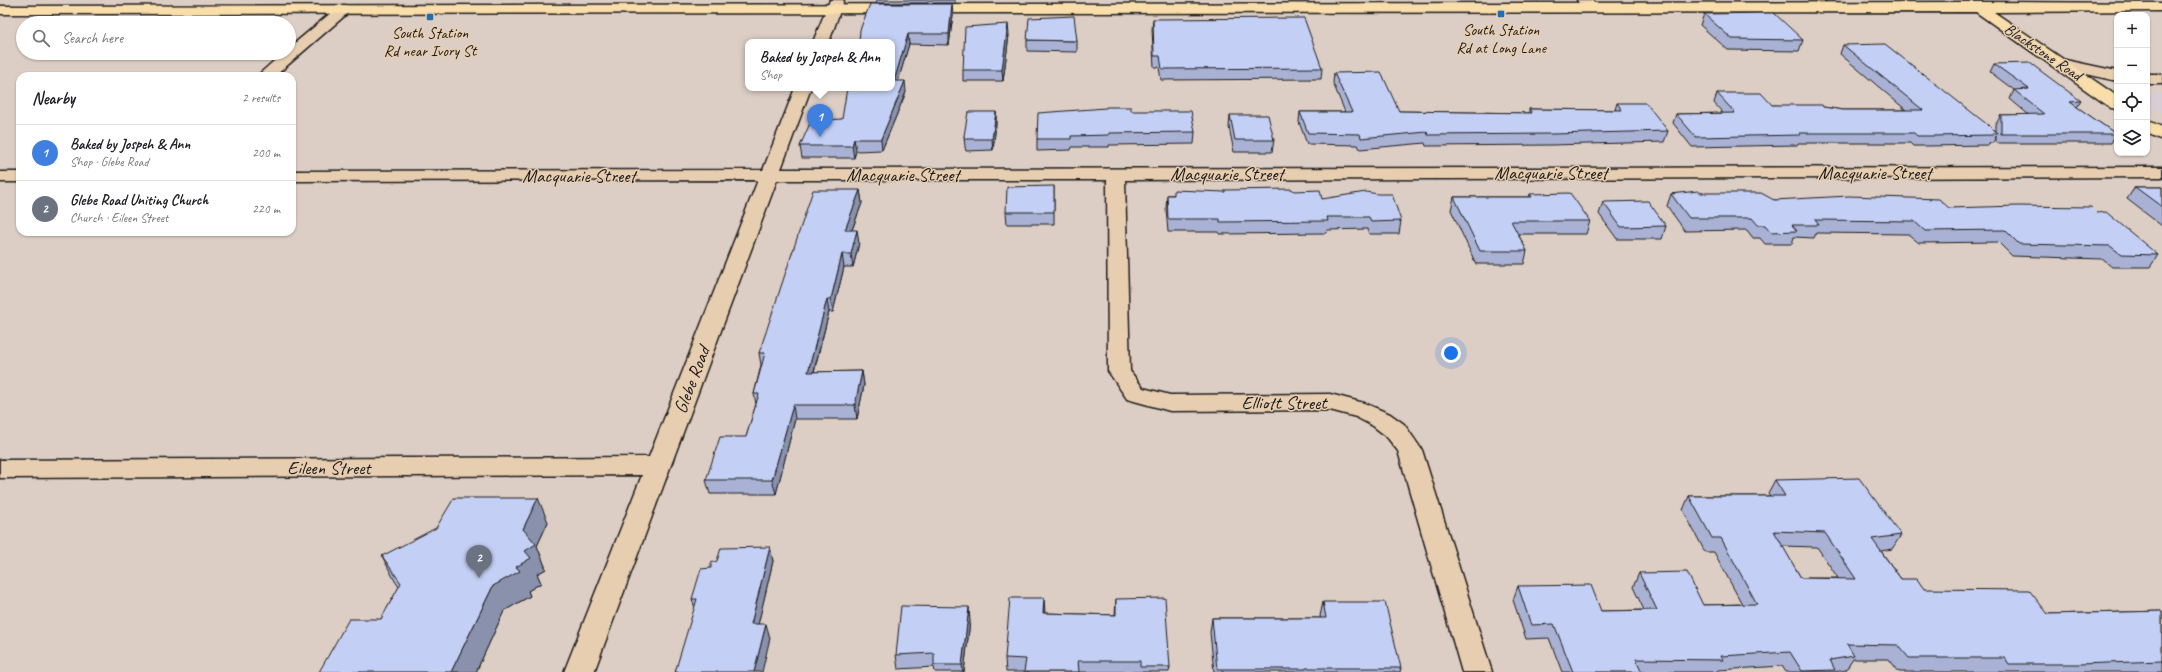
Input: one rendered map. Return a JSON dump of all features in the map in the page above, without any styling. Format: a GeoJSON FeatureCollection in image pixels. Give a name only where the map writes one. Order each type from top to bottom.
{"type":"FeatureCollection","features":[{"type":"Feature","properties":{"kind":"main road"},"geometry":{"type":"LineString","coordinates":[[2026,0],[2059,7]]}},
{"type":"Feature","properties":{"kind":"main road"},"geometry":{"type":"LineString","coordinates":[[0,10],[344,9],[836,4],[1587,3],[1973,4],[2059,7],[2162,7]]}},
{"type":"Feature","properties":{"kind":"main road","name":"Blackstone Road"},"geometry":{"type":"LineString","coordinates":[[1973,4],[2114,102]]}},
{"type":"Feature","properties":{"kind":"main road"},"geometry":{"type":"LineString","coordinates":[[2150,127],[2162,135]]}},
{"type":"Feature","properties":{"kind":"street"},"geometry":{"type":"LineString","coordinates":[[822,39],[836,4]]}},
{"type":"Feature","properties":{"kind":"street"},"geometry":{"type":"LineString","coordinates":[[296,50],[344,9]]}},
{"type":"Feature","properties":{"kind":"street"},"geometry":{"type":"LineString","coordinates":[[270,72],[284,60]]}},
{"type":"Feature","properties":{"kind":"street"},"geometry":{"type":"LineString","coordinates":[[2061,64],[2114,75]]}},
{"type":"Feature","properties":{"kind":"street"},"geometry":{"type":"LineString","coordinates":[[2150,79],[2162,79]]}},
{"type":"Feature","properties":{"kind":"street"},"geometry":{"type":"LineString","coordinates":[[2099,91],[2114,82]]}},
{"type":"Feature","properties":{"kind":"street","name":"Glebe Road"},"geometry":{"type":"LineString","coordinates":[[579,672],[802,91]]}},
{"type":"Feature","properties":{"kind":"street","name":"Macquarie Street"},"geometry":{"type":"LineString","coordinates":[[296,176],[2162,172]]}},
{"type":"Feature","properties":{"kind":"street","name":"Elliott Street"},"geometry":{"type":"LineString","coordinates":[[1116,174],[1119,371],[1135,394],[1170,403],[1330,402],[1351,407],[1369,414],[1394,429],[1410,450],[1477,672]]}},
{"type":"Feature","properties":{"kind":"street"},"geometry":{"type":"LineString","coordinates":[[0,177],[16,176]]}},
{"type":"Feature","properties":{"kind":"street","name":"Eileen Street"},"geometry":{"type":"LineString","coordinates":[[0,469],[659,466]]}},
{"type":"Feature","properties":{"kind":"shaded area"},"geometry":{"type":"Polygon","coordinates":[[[2150,93],[2162,93],[2162,113],[2150,105],[2150,93]]]}},
{"type":"Feature","properties":{"kind":"building"},"geometry":{"type":"Polygon","coordinates":[[[870,4],[952,4],[949,34],[908,34],[895,78],[895,39],[859,39],[860,30],[870,4]]]}},
{"type":"Feature","properties":{"kind":"building"},"geometry":{"type":"Polygon","coordinates":[[[1774,13],[1803,40],[1732,39],[1704,14],[1774,13]]]}},
{"type":"Feature","properties":{"kind":"building"},"geometry":{"type":"Polygon","coordinates":[[[1074,16],[1077,41],[1027,40],[1029,18],[1074,16]]]}},
{"type":"Feature","properties":{"kind":"building"},"geometry":{"type":"Polygon","coordinates":[[[1304,18],[1322,68],[1162,69],[1160,56],[1154,56],[1153,19],[1304,18]]]}},
{"type":"Feature","properties":{"kind":"building"},"geometry":{"type":"Polygon","coordinates":[[[1008,24],[1002,70],[963,70],[965,27],[1008,24]]]}},
{"type":"Feature","properties":{"kind":"building"},"geometry":{"type":"Polygon","coordinates":[[[1885,44],[1998,133],[1992,133],[1994,135],[1917,136],[1914,133],[1799,133],[1801,135],[1696,137],[1676,114],[1735,113],[1717,93],[1761,93],[1772,105],[1822,105],[1823,107],[1843,110],[1923,110],[1843,45],[1885,44]]]}},
{"type":"Feature","properties":{"kind":"building"},"geometry":{"type":"Polygon","coordinates":[[[2030,63],[2081,101],[2070,102],[2114,134],[2001,134],[2001,115],[2044,114],[2014,90],[2029,89],[1994,64],[2030,63]]]}},
{"type":"Feature","properties":{"kind":"building"},"geometry":{"type":"Polygon","coordinates":[[[1381,72],[1399,111],[1532,113],[1529,109],[1622,110],[1617,103],[1646,103],[1668,131],[1428,135],[1427,132],[1361,138],[1360,134],[1308,133],[1300,112],[1352,112],[1334,73],[1381,72]]]}},
{"type":"Feature","properties":{"kind":"building"},"geometry":{"type":"Polygon","coordinates":[[[895,81],[905,81],[881,139],[854,139],[852,146],[800,146],[811,121],[842,119],[847,91],[895,91],[895,81]]]}},
{"type":"Feature","properties":{"kind":"building"},"geometry":{"type":"Polygon","coordinates":[[[1106,107],[1131,107],[1131,111],[1191,111],[1195,132],[1109,133],[1109,135],[1071,136],[1071,139],[1037,139],[1038,113],[1106,107]]]}},
{"type":"Feature","properties":{"kind":"building"},"geometry":{"type":"Polygon","coordinates":[[[968,112],[996,112],[992,139],[965,139],[964,136],[968,112]]]}},
{"type":"Feature","properties":{"kind":"building"},"geometry":{"type":"Polygon","coordinates":[[[1230,115],[1268,115],[1274,140],[1235,140],[1230,115]]]}},
{"type":"Feature","properties":{"kind":"building"},"geometry":{"type":"Polygon","coordinates":[[[1054,186],[1054,212],[1006,212],[1007,187],[1054,186]]]}},
{"type":"Feature","properties":{"kind":"building"},"geometry":{"type":"Polygon","coordinates":[[[2135,187],[2162,187],[2162,207],[2135,187]]]}},
{"type":"Feature","properties":{"kind":"building"},"geometry":{"type":"Polygon","coordinates":[[[1292,189],[1294,191],[1320,190],[1322,199],[1366,192],[1392,194],[1401,221],[1371,222],[1369,217],[1327,217],[1328,221],[1220,222],[1220,219],[1168,219],[1167,195],[1174,195],[1174,190],[1225,192],[1225,190],[1292,189]]]}},
{"type":"Feature","properties":{"kind":"building"},"geometry":{"type":"Polygon","coordinates":[[[813,190],[860,190],[845,230],[857,230],[851,254],[842,254],[831,299],[827,299],[808,372],[862,371],[855,405],[793,405],[772,480],[706,480],[720,437],[746,437],[759,394],[754,394],[765,353],[759,353],[813,190]]]}},
{"type":"Feature","properties":{"kind":"building"},"geometry":{"type":"Polygon","coordinates":[[[1698,191],[1701,193],[1761,193],[1774,200],[1849,196],[1939,199],[1949,208],[2018,206],[2091,207],[2097,213],[2106,212],[2158,255],[2121,254],[2110,246],[2019,244],[2005,230],[1925,231],[1914,221],[1815,220],[1819,225],[1792,225],[1797,231],[1771,232],[1765,225],[1758,225],[1752,218],[1689,218],[1671,194],[1698,191]]]}},
{"type":"Feature","properties":{"kind":"building"},"geometry":{"type":"Polygon","coordinates":[[[1570,193],[1590,221],[1511,221],[1527,251],[1480,251],[1454,197],[1532,197],[1530,194],[1570,193]]]}},
{"type":"Feature","properties":{"kind":"building"},"geometry":{"type":"Polygon","coordinates":[[[1648,201],[1666,226],[1621,227],[1603,202],[1648,201]]]}},
{"type":"Feature","properties":{"kind":"building"},"geometry":{"type":"Polygon","coordinates":[[[1859,478],[1901,535],[1872,539],[1901,579],[1917,579],[1924,589],[2029,590],[2048,614],[2162,611],[2162,661],[2079,664],[2009,664],[2005,658],[1909,658],[1898,645],[1847,644],[1854,656],[1830,660],[1835,670],[1802,671],[1790,652],[1721,656],[1723,660],[1636,659],[1642,672],[1573,672],[1554,624],[1531,625],[1518,586],[1591,585],[1601,611],[1657,610],[1639,573],[1687,572],[1703,605],[1757,604],[1721,538],[1712,538],[1689,496],[1785,496],[1775,480],[1859,478]],[[1774,531],[1801,578],[1856,579],[1825,533],[1774,531]]]}},
{"type":"Feature","properties":{"kind":"building"},"geometry":{"type":"Polygon","coordinates":[[[454,498],[538,498],[523,529],[536,544],[525,551],[531,558],[516,567],[520,571],[493,586],[451,672],[319,672],[349,619],[381,619],[401,583],[382,556],[436,528],[454,498]]]}},
{"type":"Feature","properties":{"kind":"building"},"geometry":{"type":"Polygon","coordinates":[[[770,547],[751,624],[766,624],[754,672],[675,672],[697,599],[692,599],[701,569],[711,568],[711,563],[717,561],[721,548],[770,547]]]}},
{"type":"Feature","properties":{"kind":"building"},"geometry":{"type":"Polygon","coordinates":[[[1010,598],[1044,598],[1043,613],[1116,615],[1116,599],[1165,598],[1170,667],[1140,667],[1140,661],[1078,661],[1079,672],[1024,672],[1026,659],[1005,658],[1010,598]]]}},
{"type":"Feature","properties":{"kind":"building"},"geometry":{"type":"Polygon","coordinates":[[[1323,602],[1385,602],[1401,668],[1217,669],[1212,618],[1326,618],[1323,602]]]}},
{"type":"Feature","properties":{"kind":"building"},"geometry":{"type":"Polygon","coordinates":[[[901,606],[969,607],[962,665],[934,665],[934,653],[896,655],[901,606]]]}},
{"type":"Feature","properties":{"kind":"place","name":"South Station Rd at Long Lane"},"geometry":{"type":"Point","coordinates":[1501,14]}},
{"type":"Feature","properties":{"kind":"place","name":"South Station Rd near Ivory St"},"geometry":{"type":"Point","coordinates":[430,17]}},
{"type":"Feature","properties":{"kind":"place","name":"Baked by Jospeh & Ann"},"geometry":{"type":"Point","coordinates":[820,137]}},
{"type":"Feature","properties":{"kind":"place","name":"Glebe Road Uniting Church"},"geometry":{"type":"Point","coordinates":[479,578]}}]}
